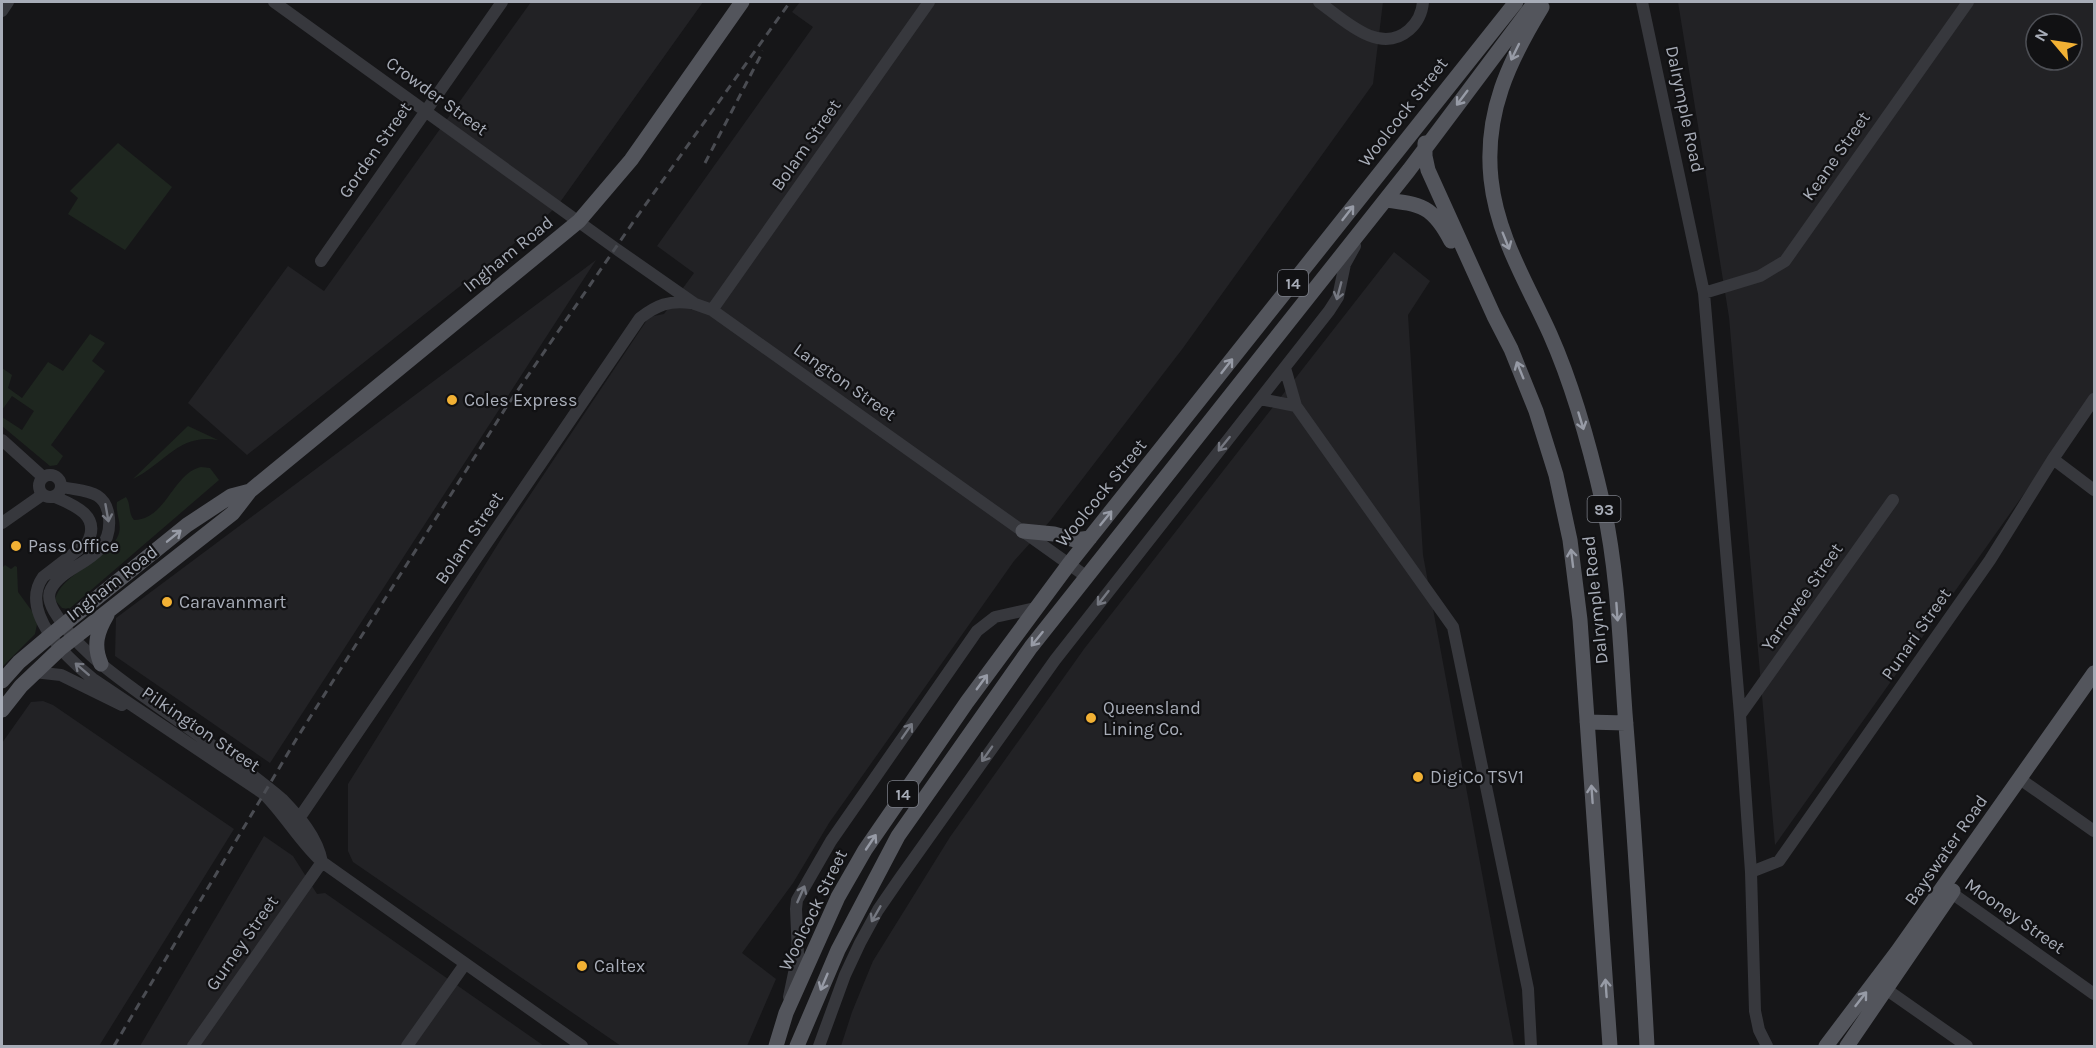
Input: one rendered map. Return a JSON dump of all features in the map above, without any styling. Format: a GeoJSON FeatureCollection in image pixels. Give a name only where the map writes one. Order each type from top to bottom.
{"type":"FeatureCollection","features":[{"type":"Feature","properties":{"kind":"main road","name":"Ingham Road"},"geometry":{"type":"LineString","coordinates":[[2,710],[34,672],[61,648],[233,513],[250,490],[579,221],[632,159],[742,2]]}},
{"type":"Feature","properties":{"kind":"main road","name":"Woolcock Street"},"geometry":{"type":"LineString","coordinates":[[776,1047],[786,1013],[838,897],[865,850],[1035,608],[1515,2]]}},
{"type":"Feature","properties":{"kind":"main road","name":"Woolcock Street"},"geometry":{"type":"LineString","coordinates":[[797,1047],[838,950],[897,836],[1031,647],[1385,200],[1535,2]]}},
{"type":"Feature","properties":{"kind":"main road","name":"Dalrymple Road"},"geometry":{"type":"LineString","coordinates":[[1545,2],[1519,44],[1498,95],[1492,131],[1491,177],[1502,231],[1551,336],[1582,420],[1603,506],[1616,594],[1639,888],[1647,1047]]}},
{"type":"Feature","properties":{"kind":"main road"},"geometry":{"type":"LineString","coordinates":[[1430,109],[1434,120],[1438,122],[1447,118]]}},
{"type":"Feature","properties":{"kind":"main road","name":"Dalrymple Road"},"geometry":{"type":"LineString","coordinates":[[1430,109],[1425,147],[1428,170],[1511,350],[1536,411],[1556,475],[1570,540],[1580,620],[1610,1047]]}},
{"type":"Feature","properties":{"kind":"main road"},"geometry":{"type":"LineString","coordinates":[[1385,200],[1415,203],[1439,221],[1494,316]]}},
{"type":"Feature","properties":{"kind":"main road","name":"Ingham Road"},"geometry":{"type":"LineString","coordinates":[[2,681],[19,662],[187,525],[231,496],[250,490]]}},
{"type":"Feature","properties":{"kind":"main road"},"geometry":{"type":"LineString","coordinates":[[1023,531],[1054,534],[1075,540],[1090,538]]}},
{"type":"Feature","properties":{"kind":"main road"},"geometry":{"type":"LineString","coordinates":[[101,664],[96,649],[97,634],[112,607]]}},
{"type":"Feature","properties":{"kind":"main road","name":"Bayswater Road"},"geometry":{"type":"LineString","coordinates":[[1847,1047],[1881,986],[2093,684]]}},
{"type":"Feature","properties":{"kind":"main road"},"geometry":{"type":"LineString","coordinates":[[1587,722],[1626,723]]}},
{"type":"Feature","properties":{"kind":"main road","name":"Bayswater Road"},"geometry":{"type":"LineString","coordinates":[[1826,1047],[1881,986]]}},
{"type":"Feature","properties":{"kind":"street"},"geometry":{"type":"LineString","coordinates":[[2,11],[8,2]]}},
{"type":"Feature","properties":{"kind":"street","name":"Crowder Street"},"geometry":{"type":"LineString","coordinates":[[274,2],[579,221]]}},
{"type":"Feature","properties":{"kind":"street","name":"Gorden Street"},"geometry":{"type":"LineString","coordinates":[[321,261],[502,2]]}},
{"type":"Feature","properties":{"kind":"street","name":"Bolam Street"},"geometry":{"type":"LineString","coordinates":[[712,310],[929,2]]}},
{"type":"Feature","properties":{"kind":"street"},"geometry":{"type":"LineString","coordinates":[[1319,2],[1367,36],[1391,39],[1406,32],[1419,17],[1423,2]]}},
{"type":"Feature","properties":{"kind":"street","name":"Dalrymple Road"},"geometry":{"type":"LineString","coordinates":[[1642,2],[1704,293],[1740,716],[1750,872],[1755,1011],[1759,1030],[1767,1047]]}},
{"type":"Feature","properties":{"kind":"street","name":"Keane Street"},"geometry":{"type":"LineString","coordinates":[[1704,293],[1760,276],[1785,261],[1968,2]]}},
{"type":"Feature","properties":{"kind":"street"},"geometry":{"type":"LineString","coordinates":[[819,1047],[845,975],[878,910],[1055,660],[1285,368],[1338,297],[1345,264],[1370,219]]}},
{"type":"Feature","properties":{"kind":"street","name":"Langton Street"},"geometry":{"type":"LineString","coordinates":[[579,221],[695,304],[712,310],[1087,577]]}},
{"type":"Feature","properties":{"kind":"street","name":"Bolam Street"},"geometry":{"type":"LineString","coordinates":[[295,820],[640,318],[656,306],[679,301],[695,304]]}},
{"type":"Feature","properties":{"kind":"street"},"geometry":{"type":"LineString","coordinates":[[1285,368],[1296,406],[1453,627],[1528,989],[1531,1047]]}},
{"type":"Feature","properties":{"kind":"street"},"geometry":{"type":"LineString","coordinates":[[1260,399],[1296,406]]}},
{"type":"Feature","properties":{"kind":"street","name":"Punari Street"},"geometry":{"type":"LineString","coordinates":[[1750,872],[1779,861],[1990,560],[2053,459],[2094,399]]}},
{"type":"Feature","properties":{"kind":"street"},"geometry":{"type":"LineString","coordinates":[[2,440],[43,477],[54,476],[60,480],[53,493]]}},
{"type":"Feature","properties":{"kind":"street"},"geometry":{"type":"LineString","coordinates":[[2053,459],[2094,490]]}},
{"type":"Feature","properties":{"kind":"street"},"geometry":{"type":"LineString","coordinates":[[43,477],[39,484],[80,508],[86,514],[90,525],[89,539],[83,546],[43,577],[38,584],[36,603],[38,612],[57,630]]}},
{"type":"Feature","properties":{"kind":"street"},"geometry":{"type":"LineString","coordinates":[[2,523],[53,493],[92,493],[105,503],[109,526],[105,541],[100,549],[62,578],[51,590],[50,602],[57,630]]}},
{"type":"Feature","properties":{"kind":"street","name":"Yarrowee Street"},"geometry":{"type":"LineString","coordinates":[[1740,716],[1893,500]]}},
{"type":"Feature","properties":{"kind":"street"},"geometry":{"type":"LineString","coordinates":[[786,1013],[798,954],[797,900],[831,841],[977,631],[994,616],[1035,608]]}},
{"type":"Feature","properties":{"kind":"street","name":"Pilkington Street"},"geometry":{"type":"LineString","coordinates":[[57,630],[61,648],[93,679],[177,733],[264,794],[295,820]]}},
{"type":"Feature","properties":{"kind":"street","name":"Pilkington Street"},"geometry":{"type":"LineString","coordinates":[[57,630],[73,638],[101,664],[268,787],[295,820],[309,850],[322,862],[582,1047]]}},
{"type":"Feature","properties":{"kind":"street"},"geometry":{"type":"LineString","coordinates":[[34,672],[62,675],[177,733]]}},
{"type":"Feature","properties":{"kind":"street"},"geometry":{"type":"LineString","coordinates":[[2024,782],[2094,831]]}},
{"type":"Feature","properties":{"kind":"street","name":"Gurney Street"},"geometry":{"type":"LineString","coordinates":[[193,1047],[322,862]]}},
{"type":"Feature","properties":{"kind":"street","name":"Mooney Street"},"geometry":{"type":"LineString","coordinates":[[1947,890],[2094,994]]}},
{"type":"Feature","properties":{"kind":"street"},"geometry":{"type":"LineString","coordinates":[[407,1047],[465,964]]}},
{"type":"Feature","properties":{"kind":"street"},"geometry":{"type":"LineString","coordinates":[[1881,986],[1967,1047]]}},
{"type":"Feature","properties":{"kind":"shaded area"},"geometry":{"type":"Polygon","coordinates":[[[531,2],[703,2],[558,205],[536,226],[247,455],[188,403],[288,266],[324,291],[531,2]]]}},
{"type":"Feature","properties":{"kind":"shaded area"},"geometry":{"type":"Polygon","coordinates":[[[800,2],[1383,2],[1373,84],[1183,348],[1050,521],[1014,561],[829,823],[793,883],[742,953],[776,979],[747,1046],[621,1046],[353,862],[348,851],[348,784],[508,528],[649,317],[664,314],[694,273],[657,246],[813,27],[792,12],[800,2]]]}},
{"type":"Feature","properties":{"kind":"shaded area"},"geometry":{"type":"Polygon","coordinates":[[[1678,2],[2094,2],[2094,395],[1775,845],[1729,317],[1678,2]]]}},
{"type":"Feature","properties":{"kind":"shaded area"},"geometry":{"type":"Polygon","coordinates":[[[118,143],[172,187],[125,250],[68,214],[78,198],[70,191],[118,143]]]}},
{"type":"Feature","properties":{"kind":"shaded area"},"geometry":{"type":"Polygon","coordinates":[[[1394,252],[1430,281],[1408,315],[1423,555],[1514,1046],[841,1046],[873,961],[950,837],[1084,649],[1394,252]]]}},
{"type":"Feature","properties":{"kind":"shaded area"},"geometry":{"type":"Polygon","coordinates":[[[596,260],[270,763],[115,656],[116,618],[596,260]]]}},
{"type":"Feature","properties":{"kind":"shaded area"},"geometry":{"type":"Polygon","coordinates":[[[90,334],[105,343],[92,361],[105,371],[51,445],[63,456],[57,465],[50,466],[2,426],[2,417],[22,430],[34,411],[12,396],[2,410],[2,368],[12,375],[8,388],[22,398],[48,362],[63,371],[90,334]]]}},
{"type":"Feature","properties":{"kind":"shaded area"},"geometry":{"type":"Polygon","coordinates":[[[188,426],[218,440],[204,439],[182,445],[133,479],[188,426]]]}},
{"type":"Feature","properties":{"kind":"shaded area"},"geometry":{"type":"Polygon","coordinates":[[[201,467],[210,468],[219,480],[69,609],[62,608],[55,600],[65,583],[111,547],[117,538],[120,524],[117,502],[126,497],[134,520],[145,518],[162,505],[183,478],[191,471],[201,467]]]}},
{"type":"Feature","properties":{"kind":"shaded area"},"geometry":{"type":"Polygon","coordinates":[[[5,565],[11,569],[17,567],[18,592],[34,614],[37,624],[35,634],[2,667],[2,568],[5,565]]]}},
{"type":"Feature","properties":{"kind":"shaded area"},"geometry":{"type":"Polygon","coordinates":[[[43,701],[53,705],[234,829],[99,1046],[2,1046],[2,743],[31,702],[43,701]]]}},
{"type":"Feature","properties":{"kind":"shaded area"},"geometry":{"type":"Polygon","coordinates":[[[264,836],[293,856],[317,894],[325,893],[544,1046],[140,1046],[264,836]]]}},
{"type":"Feature","properties":{"kind":"railway"},"geometry":{"type":"LineString","coordinates":[[114,1046],[297,738],[505,409],[636,218],[790,2]]}},
{"type":"Feature","properties":{"kind":"railway"},"geometry":{"type":"LineString","coordinates":[[705,163],[763,51]]}},
{"type":"Feature","properties":{"kind":"place","name":"Coles Express"},"geometry":{"type":"Point","coordinates":[452,400]}},
{"type":"Feature","properties":{"kind":"place","name":"Pass Office"},"geometry":{"type":"Point","coordinates":[16,546]}},
{"type":"Feature","properties":{"kind":"place","name":"Caravanmart"},"geometry":{"type":"Point","coordinates":[167,602]}},
{"type":"Feature","properties":{"kind":"place","name":"Queensland Lining Co."},"geometry":{"type":"Point","coordinates":[1091,718]}},
{"type":"Feature","properties":{"kind":"place","name":"DigiCo TSV1"},"geometry":{"type":"Point","coordinates":[1418,777]}},
{"type":"Feature","properties":{"kind":"place","name":"Caltex"},"geometry":{"type":"Point","coordinates":[582,966]}}]}
